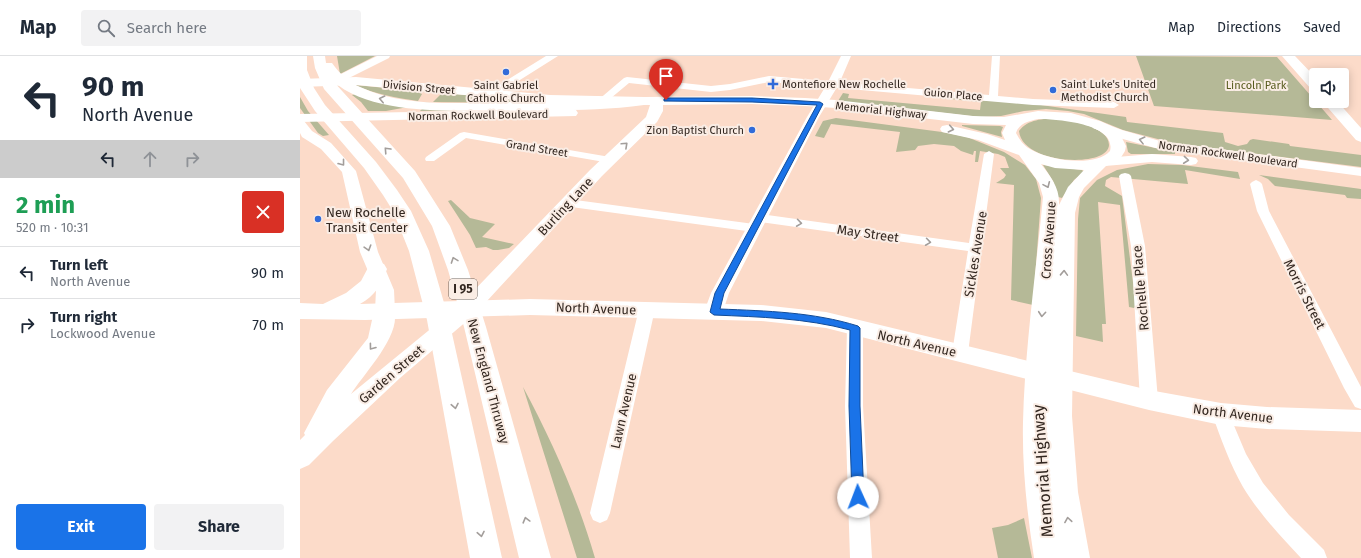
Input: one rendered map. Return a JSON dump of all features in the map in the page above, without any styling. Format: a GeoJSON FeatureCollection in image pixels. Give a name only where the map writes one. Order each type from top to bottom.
{"type":"FeatureCollection","features":[{"type":"Feature","properties":{"kind":"main road","name":"I 95"},"geometry":{"type":"LineString","coordinates":[[301,56],[301,70],[303,79],[310,93],[391,194],[402,211],[419,251],[427,275],[439,327],[486,558]]}},
{"type":"Feature","properties":{"kind":"main road","name":"New England Thruway"},"geometry":{"type":"LineString","coordinates":[[319,56],[321,68],[329,86],[409,175],[440,226],[458,270],[475,326],[536,558]]}},
{"type":"Feature","properties":{"kind":"main road"},"geometry":{"type":"LineString","coordinates":[[322,56],[337,78],[351,88],[370,96],[400,102],[448,106],[611,106],[653,104]]}},
{"type":"Feature","properties":{"kind":"main road"},"geometry":{"type":"LineString","coordinates":[[1288,56],[1309,78]]}},
{"type":"Feature","properties":{"kind":"main road","name":"Division Street"},"geometry":{"type":"LineString","coordinates":[[300,83],[335,81],[361,82],[550,99],[602,100],[653,104]]}},
{"type":"Feature","properties":{"kind":"main road"},"geometry":{"type":"LineString","coordinates":[[394,116],[409,110],[426,99],[428,92],[420,87]]}},
{"type":"Feature","properties":{"kind":"main road","name":"Memorial Highway"},"geometry":{"type":"LineString","coordinates":[[653,104],[732,109],[865,108],[972,120],[1004,121],[1033,116]]}},
{"type":"Feature","properties":{"kind":"main road","name":"Norman Rockwell Boulevard"},"geometry":{"type":"LineString","coordinates":[[300,118],[394,116],[653,104]]}},
{"type":"Feature","properties":{"kind":"main road","name":"Burling Lane"},"geometry":{"type":"LineString","coordinates":[[468,309],[568,203],[652,119],[653,104]]}},
{"type":"Feature","properties":{"kind":"main road","name":"Memorial Highway"},"geometry":{"type":"LineString","coordinates":[[818,108],[942,128],[977,136],[1025,152],[1043,160],[1064,165],[1079,166],[1102,162]]}},
{"type":"Feature","properties":{"kind":"main road"},"geometry":{"type":"LineString","coordinates":[[1335,108],[1361,137]]}},
{"type":"Feature","properties":{"kind":"main road"},"geometry":{"type":"LineString","coordinates":[[1033,116],[1065,116],[1080,119],[1098,126]]}},
{"type":"Feature","properties":{"kind":"main road","name":"Cross Avenue"},"geometry":{"type":"LineString","coordinates":[[1033,116],[1018,121],[1010,130],[1012,141],[1025,152],[1047,184],[1051,197],[1051,338]]}},
{"type":"Feature","properties":{"kind":"main road","name":"Cross Avenue"},"geometry":{"type":"LineString","coordinates":[[1051,338],[1068,201],[1074,189],[1102,162],[1116,154],[1118,151],[1118,144],[1110,133],[1098,126]]}},
{"type":"Feature","properties":{"kind":"main road"},"geometry":{"type":"LineString","coordinates":[[324,311],[358,296],[367,289],[373,282],[377,269]]}},
{"type":"Feature","properties":{"kind":"main road","name":"North Avenue"},"geometry":{"type":"LineString","coordinates":[[300,311],[385,311],[499,307],[568,307],[793,316],[826,320],[1149,400],[1221,414],[1245,417],[1361,421]]}},
{"type":"Feature","properties":{"kind":"main road","name":"Garden Street"},"geometry":{"type":"LineString","coordinates":[[308,449],[392,372],[468,309]]}},
{"type":"Feature","properties":{"kind":"main road","name":"Garden Street"},"geometry":{"type":"LineString","coordinates":[[308,449],[325,416],[350,377],[376,342],[381,333],[385,311]]}},
{"type":"Feature","properties":{"kind":"main road","name":"Memorial Highway"},"geometry":{"type":"LineString","coordinates":[[1049,558],[1042,511],[1048,426],[1051,338]]}},
{"type":"Feature","properties":{"kind":"main road","name":"Memorial Highway"},"geometry":{"type":"LineString","coordinates":[[1048,426],[1064,492],[1075,558]]}},
{"type":"Feature","properties":{"kind":"street"},"geometry":{"type":"LineString","coordinates":[[335,81],[385,56]]}},
{"type":"Feature","properties":{"kind":"street"},"geometry":{"type":"LineString","coordinates":[[492,93],[553,56]]}},
{"type":"Feature","properties":{"kind":"street"},"geometry":{"type":"LineString","coordinates":[[714,312],[720,293],[818,108],[833,84],[846,56]]}},
{"type":"Feature","properties":{"kind":"street"},"geometry":{"type":"LineString","coordinates":[[993,98],[996,56]]}},
{"type":"Feature","properties":{"kind":"street","name":"Guion Place"},"geometry":{"type":"LineString","coordinates":[[602,100],[627,80],[712,89],[769,79],[1059,103],[1114,105]]}},
{"type":"Feature","properties":{"kind":"street"},"geometry":{"type":"LineString","coordinates":[[300,124],[307,134],[326,146],[338,157],[349,171],[369,252],[385,290],[385,311]]}},
{"type":"Feature","properties":{"kind":"street","name":"Norman Rockwell Boulevard"},"geometry":{"type":"LineString","coordinates":[[1098,126],[1117,133],[1159,144],[1361,172]]}},
{"type":"Feature","properties":{"kind":"street","name":"Grand Street"},"geometry":{"type":"LineString","coordinates":[[430,159],[464,135],[610,160]]}},
{"type":"Feature","properties":{"kind":"street","name":"Sickles Avenue"},"geometry":{"type":"LineString","coordinates":[[960,353],[989,154]]}},
{"type":"Feature","properties":{"kind":"street","name":"Norman Rockwell Boulevard"},"geometry":{"type":"LineString","coordinates":[[1102,162],[1152,158],[1177,159],[1361,180]]}},
{"type":"Feature","properties":{"kind":"street","name":"Rochelle Place"},"geometry":{"type":"LineString","coordinates":[[1125,176],[1138,246],[1149,400]]}},
{"type":"Feature","properties":{"kind":"street","name":"Morris Street"},"geometry":{"type":"LineString","coordinates":[[1256,184],[1263,211],[1343,370],[1361,402]]}},
{"type":"Feature","properties":{"kind":"street","name":"May Street"},"geometry":{"type":"LineString","coordinates":[[568,203],[975,248]]}},
{"type":"Feature","properties":{"kind":"street","name":"Lawn Avenue"},"geometry":{"type":"LineString","coordinates":[[600,513],[647,309]]}},
{"type":"Feature","properties":{"kind":"street"},"geometry":{"type":"LineString","coordinates":[[855,328],[854,406],[861,558]]}},
{"type":"Feature","properties":{"kind":"street"},"geometry":{"type":"LineString","coordinates":[[1221,414],[1236,455],[1262,499],[1285,526],[1316,558]]}},
{"type":"Feature","properties":{"kind":"green space"},"geometry":{"type":"Polygon","coordinates":[[[337,56],[375,56],[340,74],[337,56]]]}},
{"type":"Feature","properties":{"kind":"green space","name":"Lincoln Park"},"geometry":{"type":"Polygon","coordinates":[[[1136,56],[1277,57],[1309,94],[1309,108],[1322,108],[1332,120],[1154,106],[1136,56]]]}},
{"type":"Feature","properties":{"kind":"green space"},"geometry":{"type":"Polygon","coordinates":[[[355,85],[417,91],[422,94],[418,101],[370,91],[355,85]]]}},
{"type":"Feature","properties":{"kind":"green space"},"geometry":{"type":"Polygon","coordinates":[[[445,93],[546,103],[433,102],[441,94],[445,93]]]}},
{"type":"Feature","properties":{"kind":"green space"},"geometry":{"type":"Polygon","coordinates":[[[843,93],[849,94],[848,98],[980,110],[981,102],[939,97],[988,101],[999,99],[1126,117],[1127,122],[1223,133],[1225,142],[1238,146],[1247,144],[1253,139],[1289,144],[1290,146],[1361,155],[1361,167],[1173,143],[1123,130],[1084,114],[1068,111],[1046,109],[1024,111],[1001,116],[980,117],[838,101],[843,93]]]}},
{"type":"Feature","properties":{"kind":"green space"},"geometry":{"type":"Polygon","coordinates":[[[356,94],[370,99],[522,109],[420,111],[422,109],[408,107],[386,111],[368,111],[361,102],[352,95],[356,94]]]}},
{"type":"Feature","properties":{"kind":"green space"},"geometry":{"type":"Polygon","coordinates":[[[300,97],[308,111],[329,135],[323,136],[318,133],[300,108],[300,97]]]}},
{"type":"Feature","properties":{"kind":"green space"},"geometry":{"type":"Polygon","coordinates":[[[836,118],[942,132],[967,137],[1004,152],[1025,165],[1036,179],[1041,198],[1033,305],[1011,300],[1014,185],[996,183],[1006,175],[1000,168],[1009,168],[1005,157],[998,154],[980,151],[978,162],[975,162],[976,151],[974,151],[973,155],[961,151],[954,146],[934,144],[918,146],[915,150],[896,152],[900,132],[831,124],[824,138],[815,136],[823,121],[836,118]]]}},
{"type":"Feature","properties":{"kind":"green space"},"geometry":{"type":"Polygon","coordinates":[[[1057,118],[1096,129],[1103,133],[1107,139],[1109,147],[1101,155],[1090,159],[1065,159],[1040,154],[1030,148],[1022,140],[1019,131],[1027,124],[1036,120],[1057,118]]]}},
{"type":"Feature","properties":{"kind":"green space"},"geometry":{"type":"Polygon","coordinates":[[[962,126],[1000,126],[1003,127],[1001,132],[1002,137],[962,126]]]}},
{"type":"Feature","properties":{"kind":"green space"},"geometry":{"type":"Polygon","coordinates":[[[1126,142],[1175,152],[1175,154],[1131,154],[1128,152],[1126,142]]]}},
{"type":"Feature","properties":{"kind":"green space"},"geometry":{"type":"Polygon","coordinates":[[[1148,164],[1182,165],[1238,172],[1240,179],[1185,170],[1188,184],[1111,177],[1106,180],[1105,186],[1122,196],[1136,306],[1134,308],[1129,307],[1120,205],[1098,202],[1106,324],[1102,324],[1103,342],[1076,336],[1078,219],[1080,198],[1097,180],[1117,170],[1148,164]]]}},
{"type":"Feature","properties":{"kind":"green space"},"geometry":{"type":"Polygon","coordinates":[[[1043,165],[1082,170],[1084,172],[1074,180],[1062,198],[1058,197],[1053,181],[1043,165]]]}},
{"type":"Feature","properties":{"kind":"green space"},"geometry":{"type":"Polygon","coordinates":[[[1259,175],[1361,189],[1361,199],[1347,198],[1345,195],[1275,186],[1268,179],[1259,175]]]}},
{"type":"Feature","properties":{"kind":"green space"},"geometry":{"type":"Polygon","coordinates":[[[451,200],[470,218],[495,224],[482,237],[514,244],[509,248],[498,250],[493,250],[486,247],[476,248],[470,235],[448,201],[451,200]]]}},
{"type":"Feature","properties":{"kind":"green space"},"geometry":{"type":"Polygon","coordinates":[[[523,387],[564,471],[581,514],[595,558],[577,558],[523,387]]]}},
{"type":"Feature","properties":{"kind":"green space"},"geometry":{"type":"Polygon","coordinates":[[[1024,518],[1032,558],[998,558],[992,528],[1008,525],[1024,518]]]}},
{"type":"Feature","properties":{"kind":"place","name":"Saint Gabriel Catholic Church"},"geometry":{"type":"Point","coordinates":[506,72]}},
{"type":"Feature","properties":{"kind":"place","name":"Montefiore New Rochelle"},"geometry":{"type":"Point","coordinates":[773,84]}},
{"type":"Feature","properties":{"kind":"place","name":"Saint Luke's United Methodist Church"},"geometry":{"type":"Point","coordinates":[1053,90]}},
{"type":"Feature","properties":{"kind":"place","name":"Zion Baptist Church"},"geometry":{"type":"Point","coordinates":[752,130]}},
{"type":"Feature","properties":{"kind":"place","name":"New Rochelle Transit Center"},"geometry":{"type":"Point","coordinates":[318,219]}},
{"type":"Feature","properties":{"kind":"route"},"geometry":{"type":"LineString","coordinates":[[666,100],[752,100],[820,104],[720,293],[714,312],[761,313],[793,316],[826,320],[855,328],[854,406],[858,497]]}}]}
